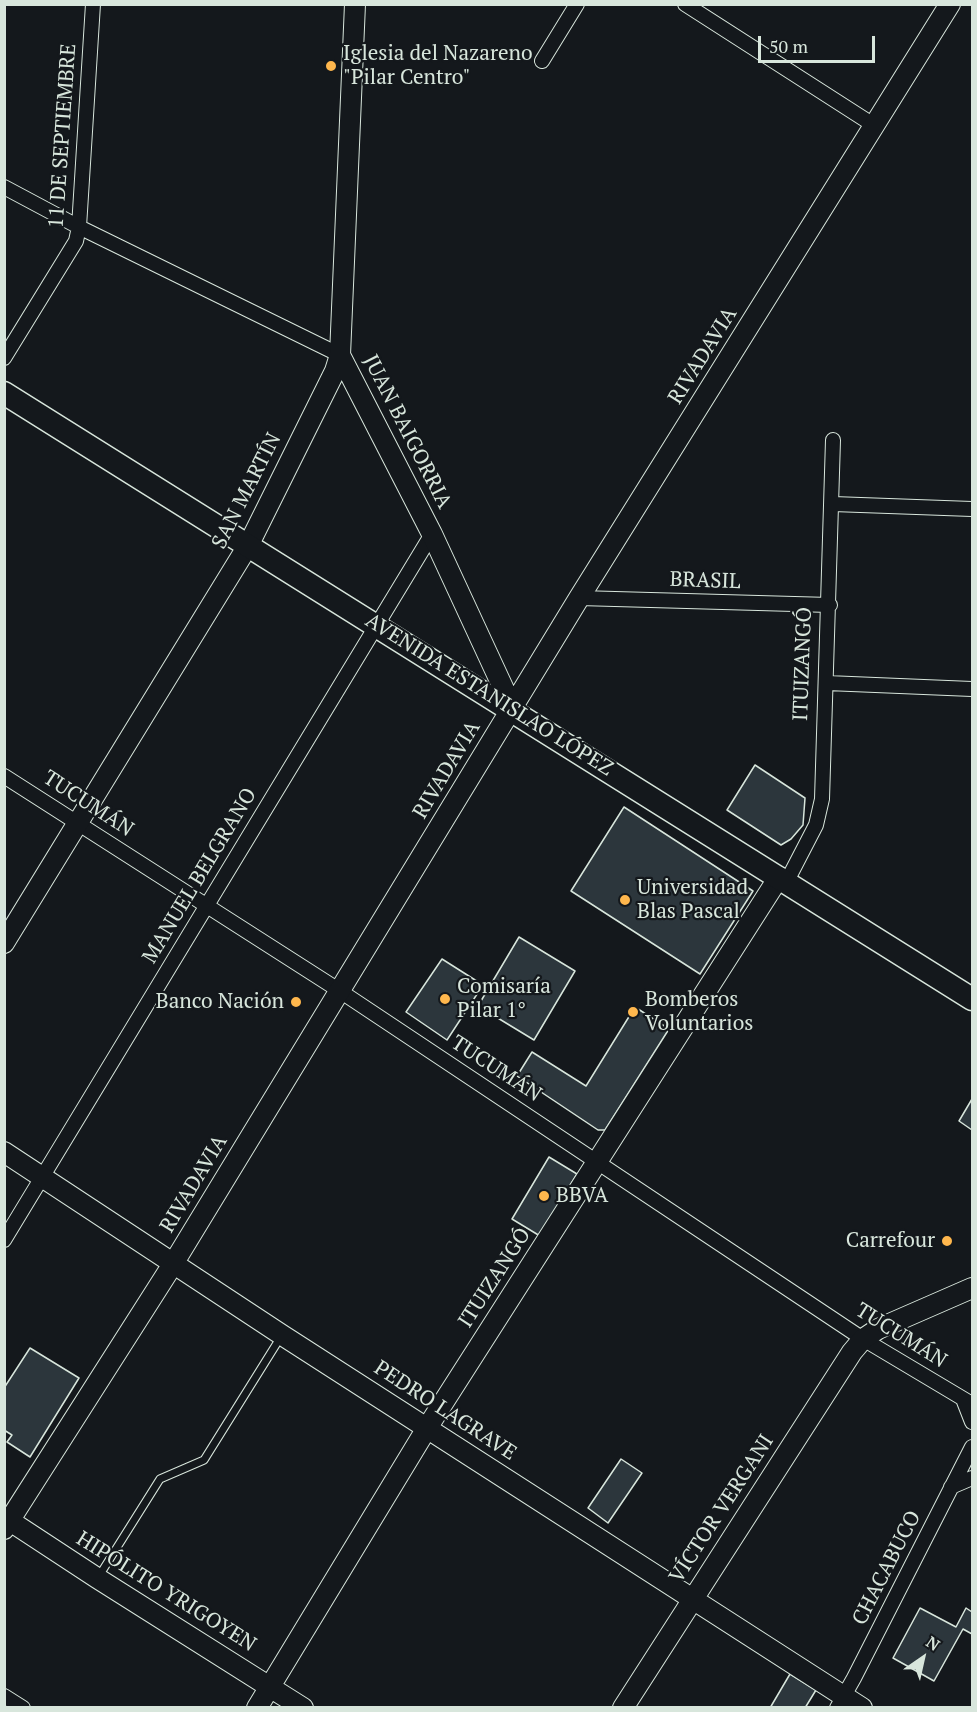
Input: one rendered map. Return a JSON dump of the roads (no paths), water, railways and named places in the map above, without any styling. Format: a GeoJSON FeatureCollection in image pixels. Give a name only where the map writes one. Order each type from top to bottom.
{"type":"FeatureCollection","features":[{"type":"Feature","properties":{"kind":"main road","name":"AVENIDA ESTANISLAO LÓPEZ"},"geometry":{"type":"LineString","coordinates":[[4,393],[513,709],[972,999]]}},
{"type":"Feature","properties":{"kind":"street","name":"11 DE SEPTIEMBRE"},"geometry":{"type":"LineString","coordinates":[[4,358],[71,251],[79,227],[93,4]]}},
{"type":"Feature","properties":{"kind":"street","name":"SAN MARTÍN"},"geometry":{"type":"LineString","coordinates":[[4,943],[249,544],[340,355],[355,4]]}},
{"type":"Feature","properties":{"kind":"street"},"geometry":{"type":"LineString","coordinates":[[542,61],[577,4]]}},
{"type":"Feature","properties":{"kind":"street"},"geometry":{"type":"LineString","coordinates":[[686,4],[875,126]]}},
{"type":"Feature","properties":{"kind":"street","name":"RIVADAVIA"},"geometry":{"type":"LineString","coordinates":[[6,1522],[173,1264],[579,598],[950,4]]}},
{"type":"Feature","properties":{"kind":"street","name":"JUAN BAIGORRIA"},"geometry":{"type":"LineString","coordinates":[[4,187],[79,227],[340,355],[432,534],[513,709]]}},
{"type":"Feature","properties":{"kind":"street","name":"ITUIZANGÓ"},"geometry":{"type":"LineString","coordinates":[[257,1707],[427,1428],[783,879],[820,814],[830,605],[833,440]]}},
{"type":"Feature","properties":{"kind":"street"},"geometry":{"type":"LineString","coordinates":[[833,504],[972,508]]}},
{"type":"Feature","properties":{"kind":"street","name":"MANUEL BELGRANO"},"geometry":{"type":"LineString","coordinates":[[4,1240],[432,534]]}},
{"type":"Feature","properties":{"kind":"street","name":"BRASIL"},"geometry":{"type":"LineString","coordinates":[[579,598],[830,605]]}},
{"type":"Feature","properties":{"kind":"street"},"geometry":{"type":"LineString","coordinates":[[827,683],[972,689]]}},
{"type":"Feature","properties":{"kind":"street","name":"TUCUMÁN"},"geometry":{"type":"LineString","coordinates":[[4,776],[340,992],[863,1339],[968,1401],[972,1422]]}},
{"type":"Feature","properties":{"kind":"street","name":"PEDRO LAGRAVE"},"geometry":{"type":"LineString","coordinates":[[4,1152],[282,1335],[693,1598],[840,1702],[862,1707]]}},
{"type":"Feature","properties":{"kind":"street"},"geometry":{"type":"LineString","coordinates":[[863,1339],[878,1329],[972,1288]]}},
{"type":"Feature","properties":{"kind":"street","name":"VÍCTOR VERGANI"},"geometry":{"type":"LineString","coordinates":[[623,1707],[852,1352],[863,1339]]}},
{"type":"Feature","properties":{"kind":"street","name":"CHACABUCO"},"geometry":{"type":"LineString","coordinates":[[840,1702],[972,1447]]}},
{"type":"Feature","properties":{"kind":"street"},"geometry":{"type":"LineString","coordinates":[[951,1487],[972,1478]]}},
{"type":"Feature","properties":{"kind":"street","name":"HIPÓLITO YRIGOYEN"},"geometry":{"type":"LineString","coordinates":[[6,1522],[303,1707]]}},
{"type":"Feature","properties":{"kind":"street"},"geometry":{"type":"LineString","coordinates":[[4,1696],[23,1707]]}},
{"type":"Feature","properties":{"kind":"lane"},"geometry":{"type":"LineString","coordinates":[[97,1578],[160,1479],[204,1460],[282,1335]]}},
{"type":"Feature","properties":{"kind":"place","name":"Iglesia del Nazareno \"Pilar Centro\""},"geometry":{"type":"Point","coordinates":[331,66]}},
{"type":"Feature","properties":{"kind":"place","name":"Universidad Blas Pascal"},"geometry":{"type":"Point","coordinates":[625,900]}},
{"type":"Feature","properties":{"kind":"place","name":"Comisaría Pilar 1°"},"geometry":{"type":"Point","coordinates":[445,999]}},
{"type":"Feature","properties":{"kind":"place","name":"Banco Nación"},"geometry":{"type":"Point","coordinates":[296,1002]}},
{"type":"Feature","properties":{"kind":"place","name":"Bomberos Voluntarios"},"geometry":{"type":"Point","coordinates":[633,1012]}},
{"type":"Feature","properties":{"kind":"place","name":"BBVA"},"geometry":{"type":"Point","coordinates":[544,1196]}},
{"type":"Feature","properties":{"kind":"place","name":"Carrefour"},"geometry":{"type":"Point","coordinates":[947,1241]}}]}
